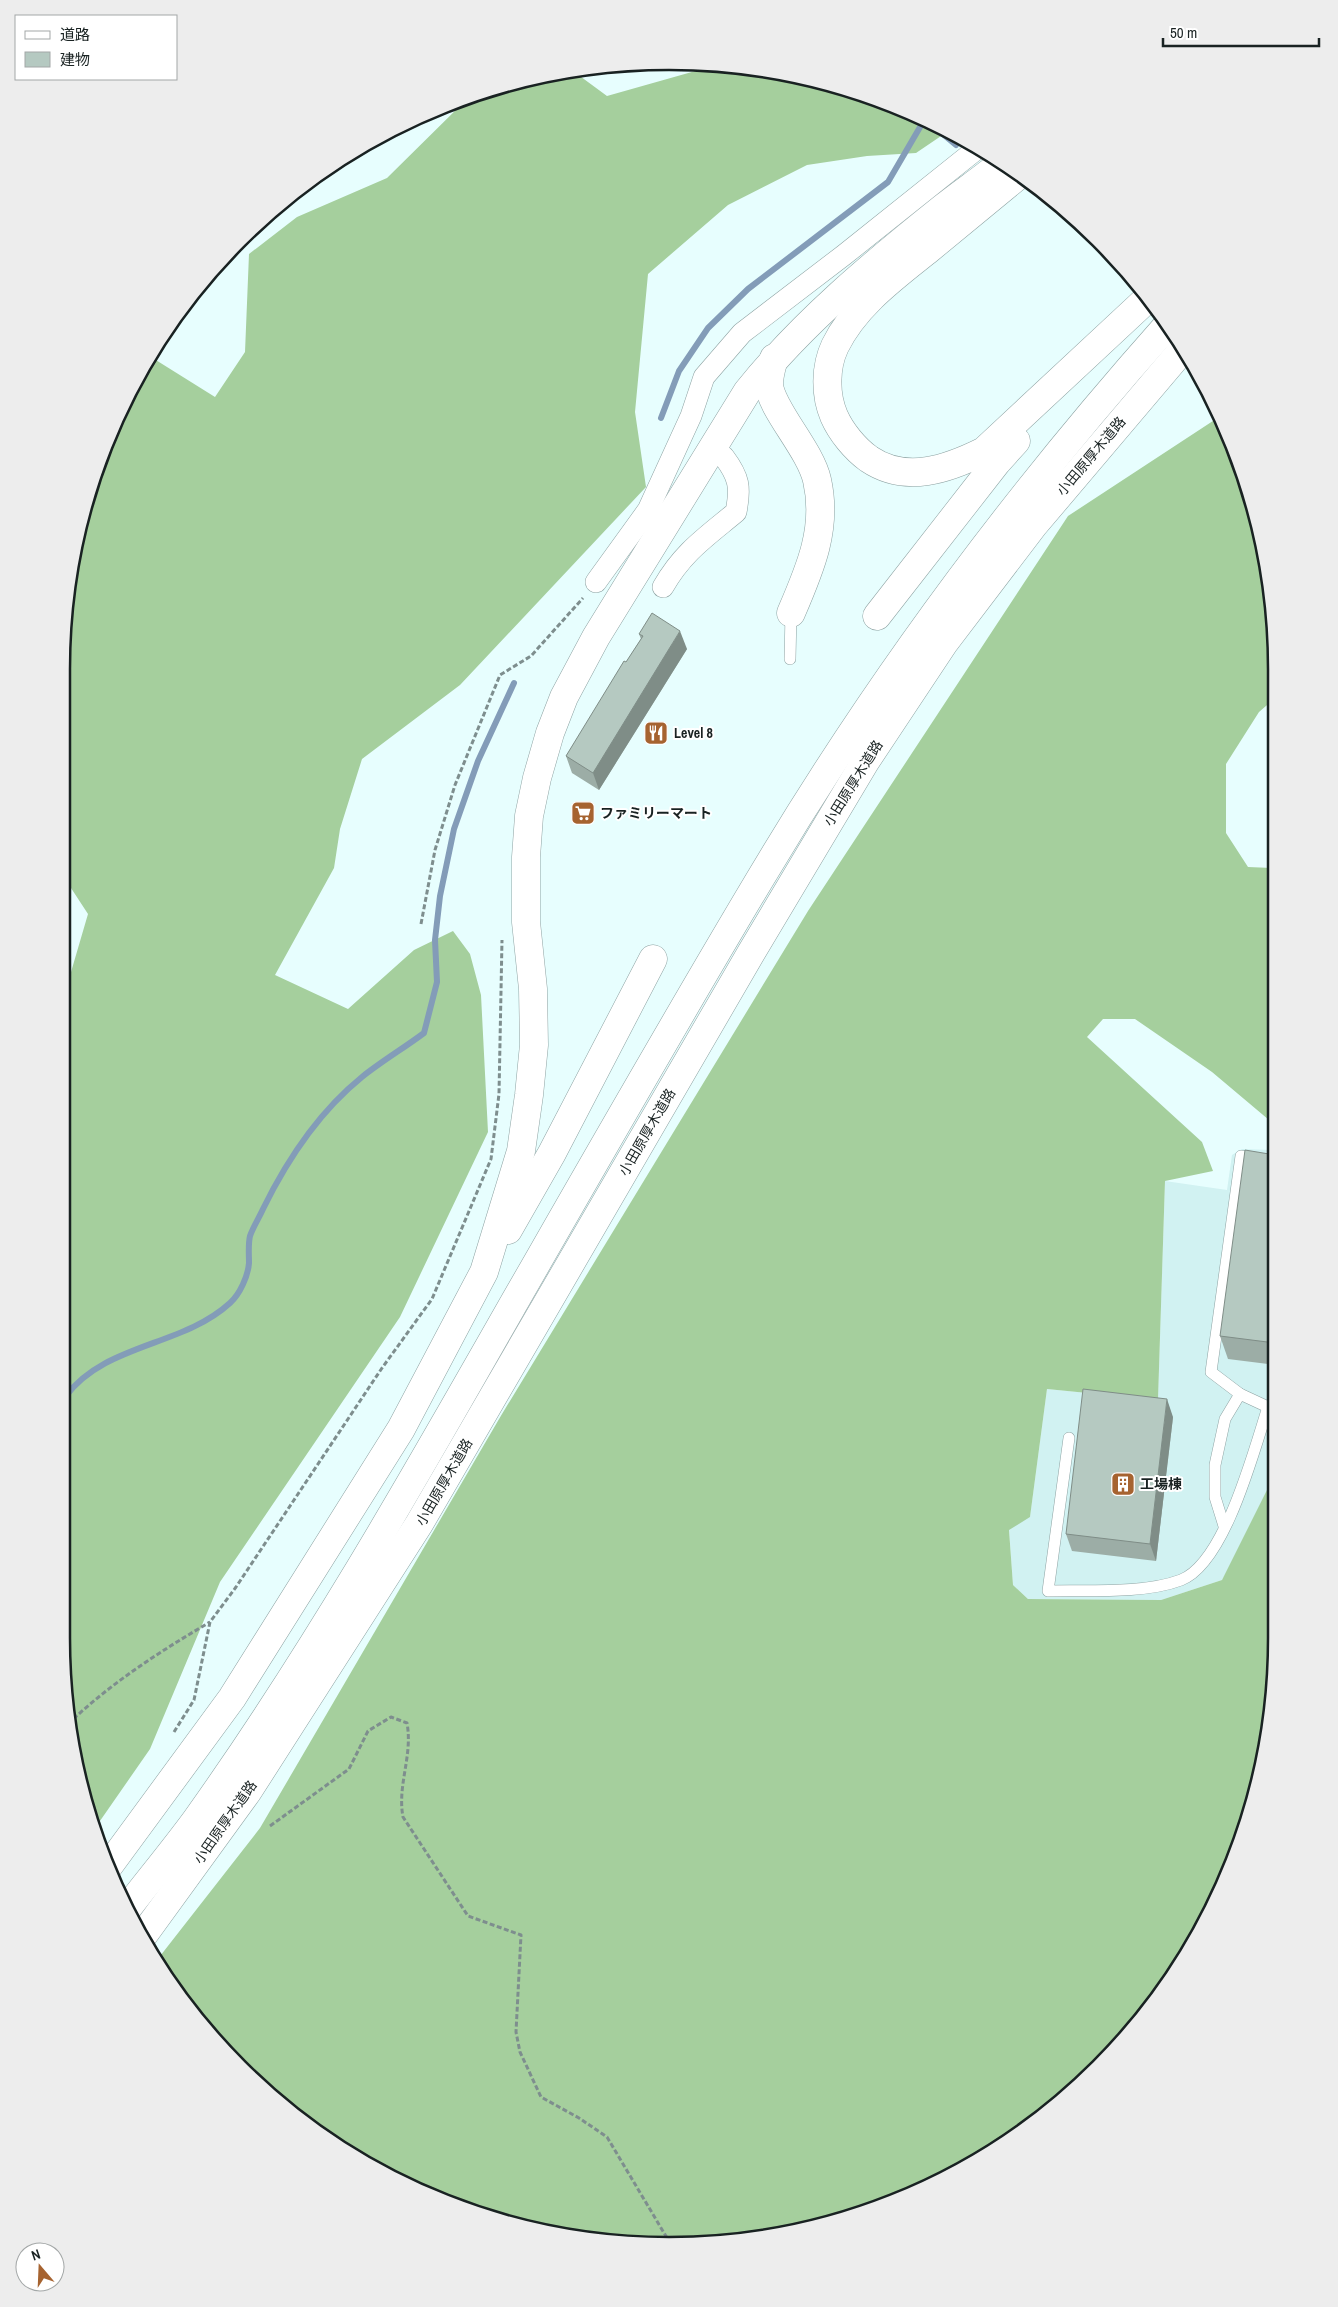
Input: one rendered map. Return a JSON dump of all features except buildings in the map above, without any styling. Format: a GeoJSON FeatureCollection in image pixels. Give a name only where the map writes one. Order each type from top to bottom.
{"type":"FeatureCollection","features":[{"type":"Feature","properties":{"kind":"highway"},"geometry":{"type":"LineString","coordinates":[[484,1272],[521,1151],[530,1095],[534,1045],[533,989],[526,922],[526,857],[529,816],[537,778],[550,733],[564,697],[596,637],[747,392],[774,358],[829,305],[944,208],[996,167]]}},
{"type":"Feature","properties":{"kind":"highway"},"geometry":{"type":"LineString","coordinates":[[1014,179],[876,292],[849,323],[834,347],[827,377],[828,394],[839,427],[868,459],[885,467],[911,473],[936,471],[962,462],[984,451],[1137,308]]}},
{"type":"Feature","properties":{"kind":"highway"},"geometry":{"type":"LineString","coordinates":[[877,616],[997,462],[1137,308]]}},
{"type":"Feature","properties":{"kind":"highway","name":"小田原厚木道路"},"geometry":{"type":"LineString","coordinates":[[132,1903],[195,1822],[317,1640],[419,1470],[762,876],[846,743],[924,629],[1012,509],[1109,391],[1163,330]]}},
{"type":"Feature","properties":{"kind":"highway","name":"小田原厚木道路"},"geometry":{"type":"LineString","coordinates":[[147,1931],[248,1791],[419,1524],[746,962],[865,762],[944,643],[1032,526],[1178,354]]}},
{"type":"Feature","properties":{"kind":"highway"},"geometry":{"type":"LineString","coordinates":[[774,358],[769,385],[775,402],[808,456],[817,479],[822,513],[814,560],[791,613]]}},
{"type":"Feature","properties":{"kind":"highway"},"geometry":{"type":"LineString","coordinates":[[113,1860],[232,1698],[400,1428],[484,1272],[552,1153],[653,959]]}},
{"type":"Feature","properties":{"kind":"street"},"geometry":{"type":"LineString","coordinates":[[596,582],[648,510],[691,416],[704,377],[742,332],[852,249],[973,152]]}},
{"type":"Feature","properties":{"kind":"street"},"geometry":{"type":"LineString","coordinates":[[691,416],[706,434]]}},
{"type":"Feature","properties":{"kind":"street"},"geometry":{"type":"LineString","coordinates":[[663,587],[674,566],[691,548],[736,512],[740,494],[737,475],[724,457]]}},
{"type":"Feature","properties":{"kind":"lane"},"geometry":{"type":"LineString","coordinates":[[790,659],[791,613]]}},
{"type":"Feature","properties":{"kind":"lane"},"geometry":{"type":"LineString","coordinates":[[1268,1161],[1241,1156],[1212,1372],[1240,1394],[1268,1403]]}},
{"type":"Feature","properties":{"kind":"lane"},"geometry":{"type":"LineString","coordinates":[[1224,1526],[1215,1497],[1215,1465],[1225,1418],[1240,1394]]}},
{"type":"Feature","properties":{"kind":"lane"},"geometry":{"type":"LineString","coordinates":[[1069,1438],[1048,1591],[1148,1588],[1181,1580],[1195,1572],[1208,1558],[1238,1499],[1268,1415]]}},
{"type":"Feature","properties":{"kind":"path"},"geometry":{"type":"LineString","coordinates":[[421,924],[435,850],[455,785],[500,675],[531,656],[596,582]]}},
{"type":"Feature","properties":{"kind":"path"},"geometry":{"type":"LineString","coordinates":[[75,1717],[89,1704],[150,1657],[210,1622],[242,1579],[382,1368],[432,1299],[491,1159],[499,1094],[502,932]]}},
{"type":"Feature","properties":{"kind":"path"},"geometry":{"type":"LineString","coordinates":[[170,1739],[194,1700],[210,1622]]}},
{"type":"Feature","properties":{"kind":"path"},"geometry":{"type":"LineString","coordinates":[[270,1826],[349,1768],[368,1731],[390,1717],[407,1723],[410,1741],[400,1802],[403,1817],[468,1916],[521,1935],[516,2032],[520,2052],[540,2097],[579,2118],[607,2137],[666,2237]]}},
{"type":"Feature","properties":{"kind":"shaded area"},"geometry":{"type":"Polygon","coordinates":[[[1242,1149],[1268,1150],[1268,1507],[1222,1580],[1161,1600],[1028,1599],[1013,1585],[1009,1529],[1018,1520],[1030,1517],[1047,1389],[1158,1400],[1165,1181],[1227,1190],[1232,1155],[1242,1149]]]}},
{"type":"Feature","properties":{"kind":"green space"},"geometry":{"type":"Polygon","coordinates":[[[696,71],[747,75],[824,90],[898,116],[941,136],[916,153],[867,156],[807,165],[728,205],[648,274],[635,412],[646,487],[460,685],[362,759],[340,829],[334,868],[275,975],[348,1009],[414,950],[453,931],[470,954],[481,995],[488,1132],[400,1317],[220,1582],[150,1749],[99,1822],[90,1793],[75,1716],[70,1638],[70,976],[88,914],[70,888],[70,669],[75,591],[90,514],[116,440],[132,404],[156,360],[215,397],[245,352],[249,254],[297,217],[387,178],[456,110],[514,90],[581,77],[607,96],[696,71]]]}},
{"type":"Feature","properties":{"kind":"green space"},"geometry":{"type":"Polygon","coordinates":[[[1213,421],[1236,476],[1248,514],[1263,591],[1267,630],[1268,704],[1259,712],[1226,764],[1226,833],[1248,867],[1268,868],[1268,1119],[1212,1072],[1135,1019],[1103,1019],[1087,1037],[1202,1142],[1213,1171],[1165,1181],[1158,1400],[1047,1389],[1030,1517],[1009,1530],[1013,1585],[1028,1599],[1161,1600],[1222,1580],[1268,1488],[1267,1677],[1256,1755],[1248,1793],[1236,1831],[1206,1903],[1188,1938],[1144,2003],[1119,2033],[1093,2062],[1034,2113],[1002,2136],[934,2175],[862,2205],[824,2217],[747,2232],[708,2236],[630,2236],[591,2232],[514,2217],[476,2205],[404,2175],[369,2157],[304,2113],[245,2062],[194,2003],[161,1955],[260,1828],[502,1414],[808,911],[1068,516],[1213,421]]]}},
{"type":"Feature","properties":{"kind":"waterway"},"geometry":{"type":"LineString","coordinates":[[661,418],[679,371],[708,328],[748,289],[888,182],[921,126]]}},
{"type":"Feature","properties":{"kind":"waterway"},"geometry":{"type":"LineString","coordinates":[[951,141],[956,145]]}},
{"type":"Feature","properties":{"kind":"waterway"},"geometry":{"type":"LineString","coordinates":[[70,1392],[82,1379],[101,1366],[122,1355],[190,1329],[211,1317],[234,1299],[247,1273],[249,1239],[253,1229],[272,1191],[306,1137],[347,1090],[370,1071],[424,1033],[437,982],[435,940],[440,896],[454,829],[478,761],[514,683]]}},
{"type":"Feature","properties":{"kind":"place","name":"Level 8"},"geometry":{"type":"Point","coordinates":[656,733]}},
{"type":"Feature","properties":{"kind":"place","name":"ファミリーマート"},"geometry":{"type":"Point","coordinates":[583,813]}},
{"type":"Feature","properties":{"kind":"place","name":"工場棟"},"geometry":{"type":"Point","coordinates":[1123,1484]}}]}
